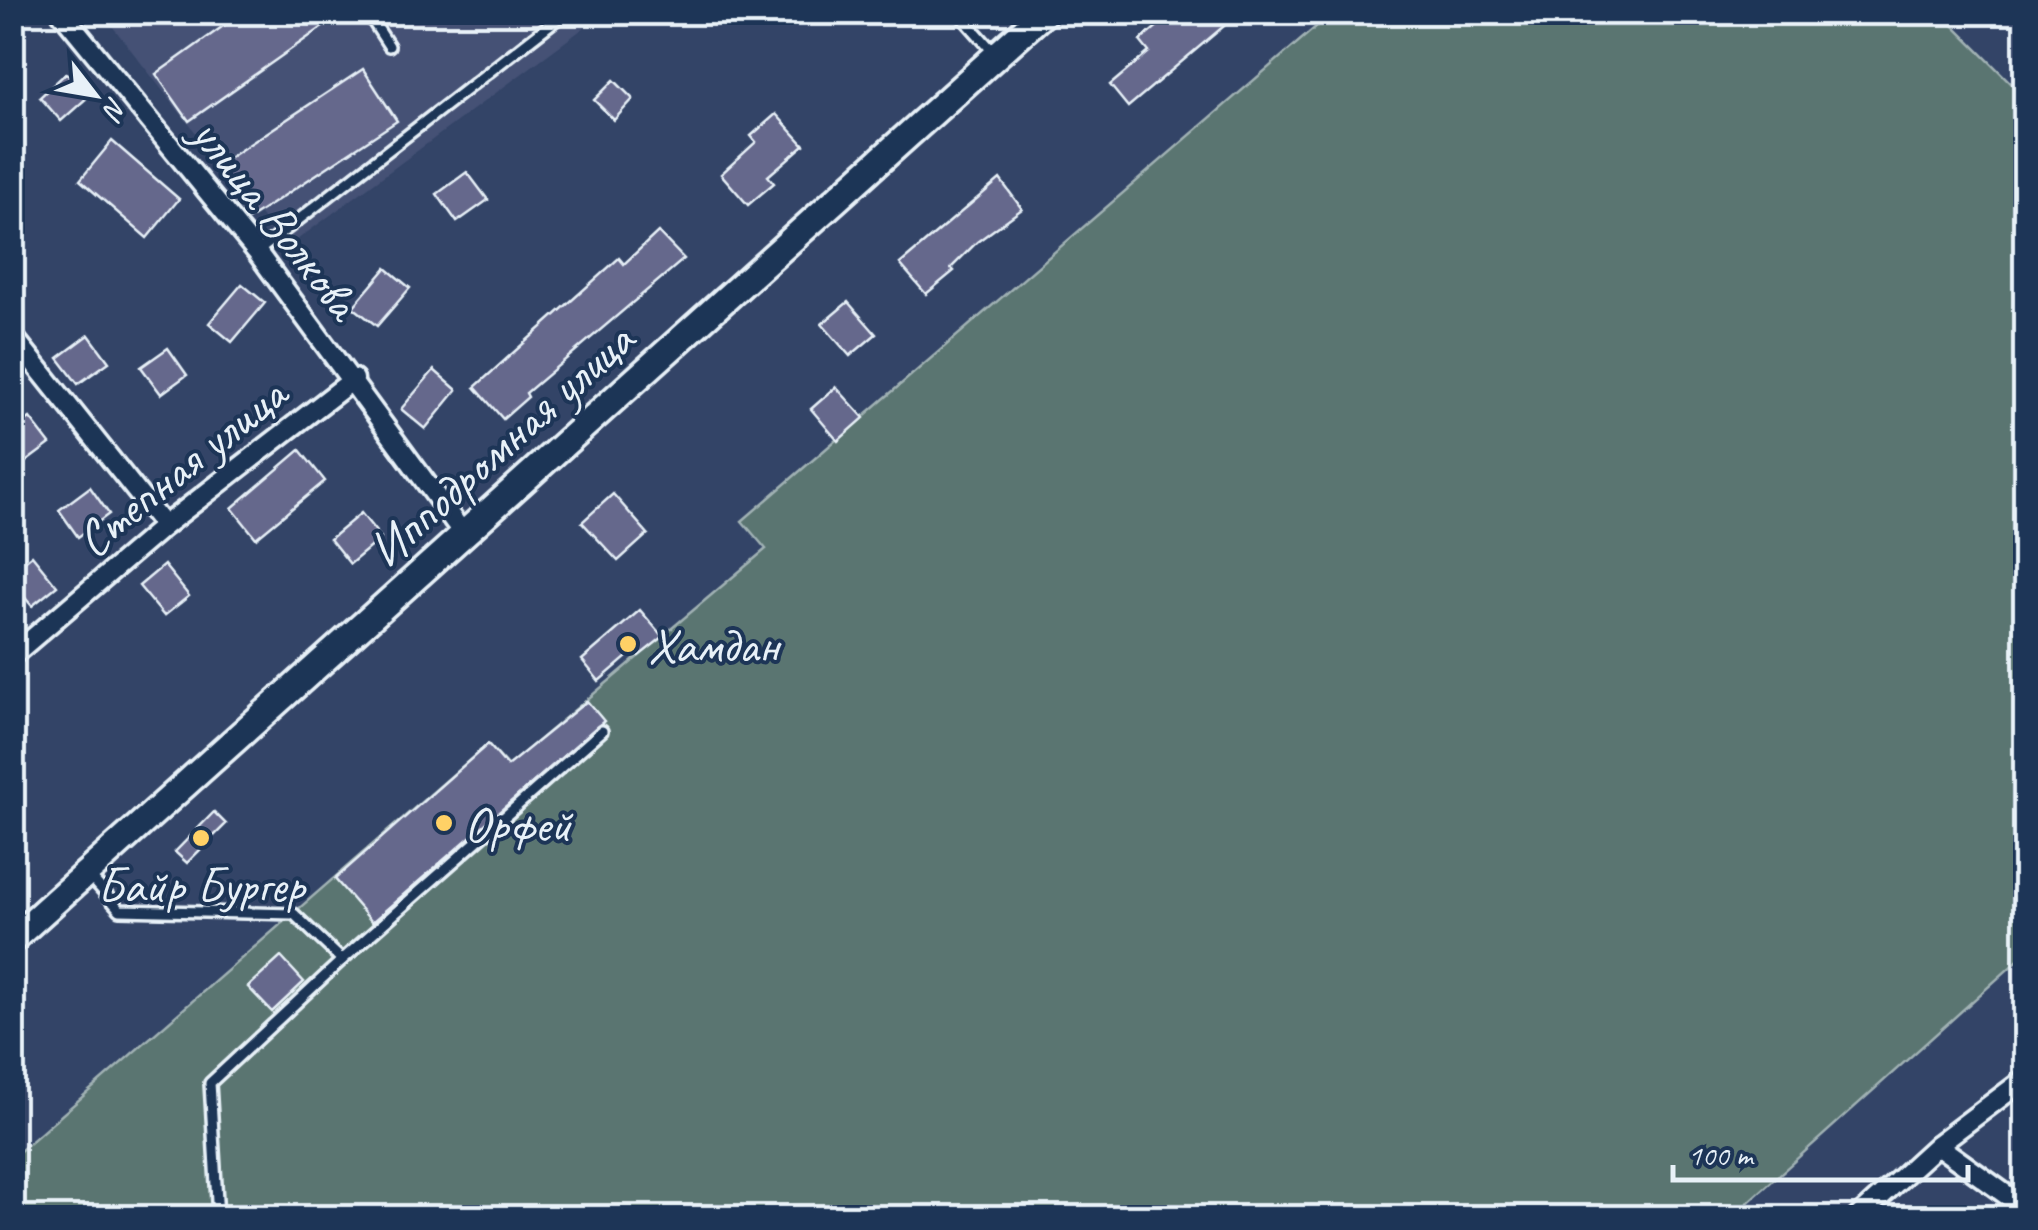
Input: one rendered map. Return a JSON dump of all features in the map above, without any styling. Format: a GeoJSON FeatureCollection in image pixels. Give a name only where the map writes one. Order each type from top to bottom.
{"type":"FeatureCollection","features":[{"type":"Feature","properties":{"kind":"main road","name":"Ипподромная улица"},"geometry":{"type":"LineString","coordinates":[[12,940],[1045,12]]}},
{"type":"Feature","properties":{"kind":"street","name":"улица Волкова"},"geometry":{"type":"LineString","coordinates":[[62,12],[257,252],[354,379],[465,536]]}},
{"type":"Feature","properties":{"kind":"street"},"geometry":{"type":"LineString","coordinates":[[12,335],[164,526]]}},
{"type":"Feature","properties":{"kind":"street","name":"Степная улица"},"geometry":{"type":"LineString","coordinates":[[12,656],[164,526],[354,379]]}},
{"type":"Feature","properties":{"kind":"street"},"geometry":{"type":"LineString","coordinates":[[1857,1218],[1937,1145],[2026,1078]]}},
{"type":"Feature","properties":{"kind":"street"},"geometry":{"type":"LineString","coordinates":[[1937,1145],[2026,1209]]}},
{"type":"Feature","properties":{"kind":"lane"},"geometry":{"type":"LineString","coordinates":[[368,12],[389,46]]}},
{"type":"Feature","properties":{"kind":"lane"},"geometry":{"type":"LineString","coordinates":[[257,252],[566,12]]}},
{"type":"Feature","properties":{"kind":"lane"},"geometry":{"type":"LineString","coordinates":[[958,12],[997,56]]}},
{"type":"Feature","properties":{"kind":"lane"},"geometry":{"type":"LineString","coordinates":[[218,1218],[210,1083],[342,960],[602,731]]}},
{"type":"Feature","properties":{"kind":"lane"},"geometry":{"type":"LineString","coordinates":[[88,873],[120,910],[294,914],[342,960]]}},
{"type":"Feature","properties":{"kind":"shaded area"},"geometry":{"type":"Polygon","coordinates":[[[102,13],[604,13],[286,248],[102,13]]]}},
{"type":"Feature","properties":{"kind":"green space"},"geometry":{"type":"Polygon","coordinates":[[[1332,13],[1941,13],[2025,97],[2025,954],[1732,1217],[13,1218],[12,1158],[488,744],[508,766],[766,549],[742,521],[1332,13]]]}},
{"type":"Feature","properties":{"kind":"building"},"geometry":{"type":"Polygon","coordinates":[[[243,12],[344,12],[189,121],[156,74],[243,12]]]}},
{"type":"Feature","properties":{"kind":"building"},"geometry":{"type":"Polygon","coordinates":[[[1174,12],[1213,12],[1224,26],[1128,107],[1110,85],[1149,52],[1140,41],[1174,12]]]}},
{"type":"Feature","properties":{"kind":"building"},"geometry":{"type":"Polygon","coordinates":[[[363,69],[397,121],[249,219],[215,167],[363,69]]]}},
{"type":"Feature","properties":{"kind":"building"},"geometry":{"type":"Polygon","coordinates":[[[66,73],[88,97],[61,121],[40,97],[66,73]]]}},
{"type":"Feature","properties":{"kind":"building"},"geometry":{"type":"Polygon","coordinates":[[[614,80],[633,99],[614,120],[594,100],[614,80]]]}},
{"type":"Feature","properties":{"kind":"building"},"geometry":{"type":"Polygon","coordinates":[[[776,114],[804,145],[768,176],[774,183],[748,205],[721,174],[756,142],[751,136],[776,114]]]}},
{"type":"Feature","properties":{"kind":"building"},"geometry":{"type":"Polygon","coordinates":[[[112,141],[179,199],[147,238],[80,180],[112,141]]]}},
{"type":"Feature","properties":{"kind":"building"},"geometry":{"type":"Polygon","coordinates":[[[467,172],[488,200],[457,222],[437,194],[467,172]]]}},
{"type":"Feature","properties":{"kind":"building"},"geometry":{"type":"Polygon","coordinates":[[[1000,179],[1022,209],[977,242],[951,268],[954,271],[926,294],[900,264],[1000,179]]]}},
{"type":"Feature","properties":{"kind":"building"},"geometry":{"type":"Polygon","coordinates":[[[658,232],[684,259],[526,393],[528,397],[503,419],[475,387],[619,258],[624,264],[658,232]]]}},
{"type":"Feature","properties":{"kind":"building"},"geometry":{"type":"Polygon","coordinates":[[[386,268],[410,288],[377,326],[353,307],[386,268]]]}},
{"type":"Feature","properties":{"kind":"building"},"geometry":{"type":"Polygon","coordinates":[[[242,284],[265,303],[232,342],[209,323],[242,284]]]}},
{"type":"Feature","properties":{"kind":"building"},"geometry":{"type":"Polygon","coordinates":[[[848,302],[876,334],[850,356],[822,324],[848,302]]]}},
{"type":"Feature","properties":{"kind":"building"},"geometry":{"type":"Polygon","coordinates":[[[89,335],[109,362],[78,384],[58,358],[89,335]]]}},
{"type":"Feature","properties":{"kind":"building"},"geometry":{"type":"Polygon","coordinates":[[[168,348],[187,375],[161,394],[141,367],[168,348]]]}},
{"type":"Feature","properties":{"kind":"building"},"geometry":{"type":"Polygon","coordinates":[[[434,370],[457,390],[425,429],[401,409],[434,370]]]}},
{"type":"Feature","properties":{"kind":"building"},"geometry":{"type":"Polygon","coordinates":[[[836,387],[864,418],[838,441],[811,409],[836,387]]]}},
{"type":"Feature","properties":{"kind":"building"},"geometry":{"type":"Polygon","coordinates":[[[30,418],[50,444],[19,467],[12,458],[12,431],[30,418]]]}},
{"type":"Feature","properties":{"kind":"building"},"geometry":{"type":"Polygon","coordinates":[[[300,450],[325,481],[256,538],[232,508],[300,450]]]}},
{"type":"Feature","properties":{"kind":"building"},"geometry":{"type":"Polygon","coordinates":[[[90,487],[109,514],[78,537],[59,510],[90,487]]]}},
{"type":"Feature","properties":{"kind":"building"},"geometry":{"type":"Polygon","coordinates":[[[613,494],[648,534],[618,561],[582,522],[613,494]]]}},
{"type":"Feature","properties":{"kind":"building"},"geometry":{"type":"Polygon","coordinates":[[[361,513],[381,538],[350,564],[330,539],[361,513]]]}},
{"type":"Feature","properties":{"kind":"building"},"geometry":{"type":"Polygon","coordinates":[[[32,555],[57,586],[32,606],[12,582],[12,571],[32,555]]]}},
{"type":"Feature","properties":{"kind":"building"},"geometry":{"type":"Polygon","coordinates":[[[164,565],[189,596],[164,616],[139,586],[164,565]]]}},
{"type":"Feature","properties":{"kind":"building","name":"Хамдан"},"geometry":{"type":"Polygon","coordinates":[[[640,610],[663,637],[639,656],[635,650],[599,681],[582,660],[640,610]]]}},
{"type":"Feature","properties":{"kind":"building","name":"Орфей"},"geometry":{"type":"Polygon","coordinates":[[[587,701],[604,721],[372,922],[335,879],[488,744],[507,766],[587,701]]]}},
{"type":"Feature","properties":{"kind":"building","name":"Байр Бургер"},"geometry":{"type":"Polygon","coordinates":[[[214,812],[226,824],[187,863],[175,852],[214,812]]]}},
{"type":"Feature","properties":{"kind":"building"},"geometry":{"type":"Polygon","coordinates":[[[281,957],[304,982],[272,1012],[248,987],[281,957]]]}},
{"type":"Feature","properties":{"kind":"place","name":"Хамдан"},"geometry":{"type":"Point","coordinates":[628,644]}},
{"type":"Feature","properties":{"kind":"place","name":"Орфей"},"geometry":{"type":"Point","coordinates":[444,823]}},
{"type":"Feature","properties":{"kind":"place","name":"Байр Бургер"},"geometry":{"type":"Point","coordinates":[201,838]}}]}
